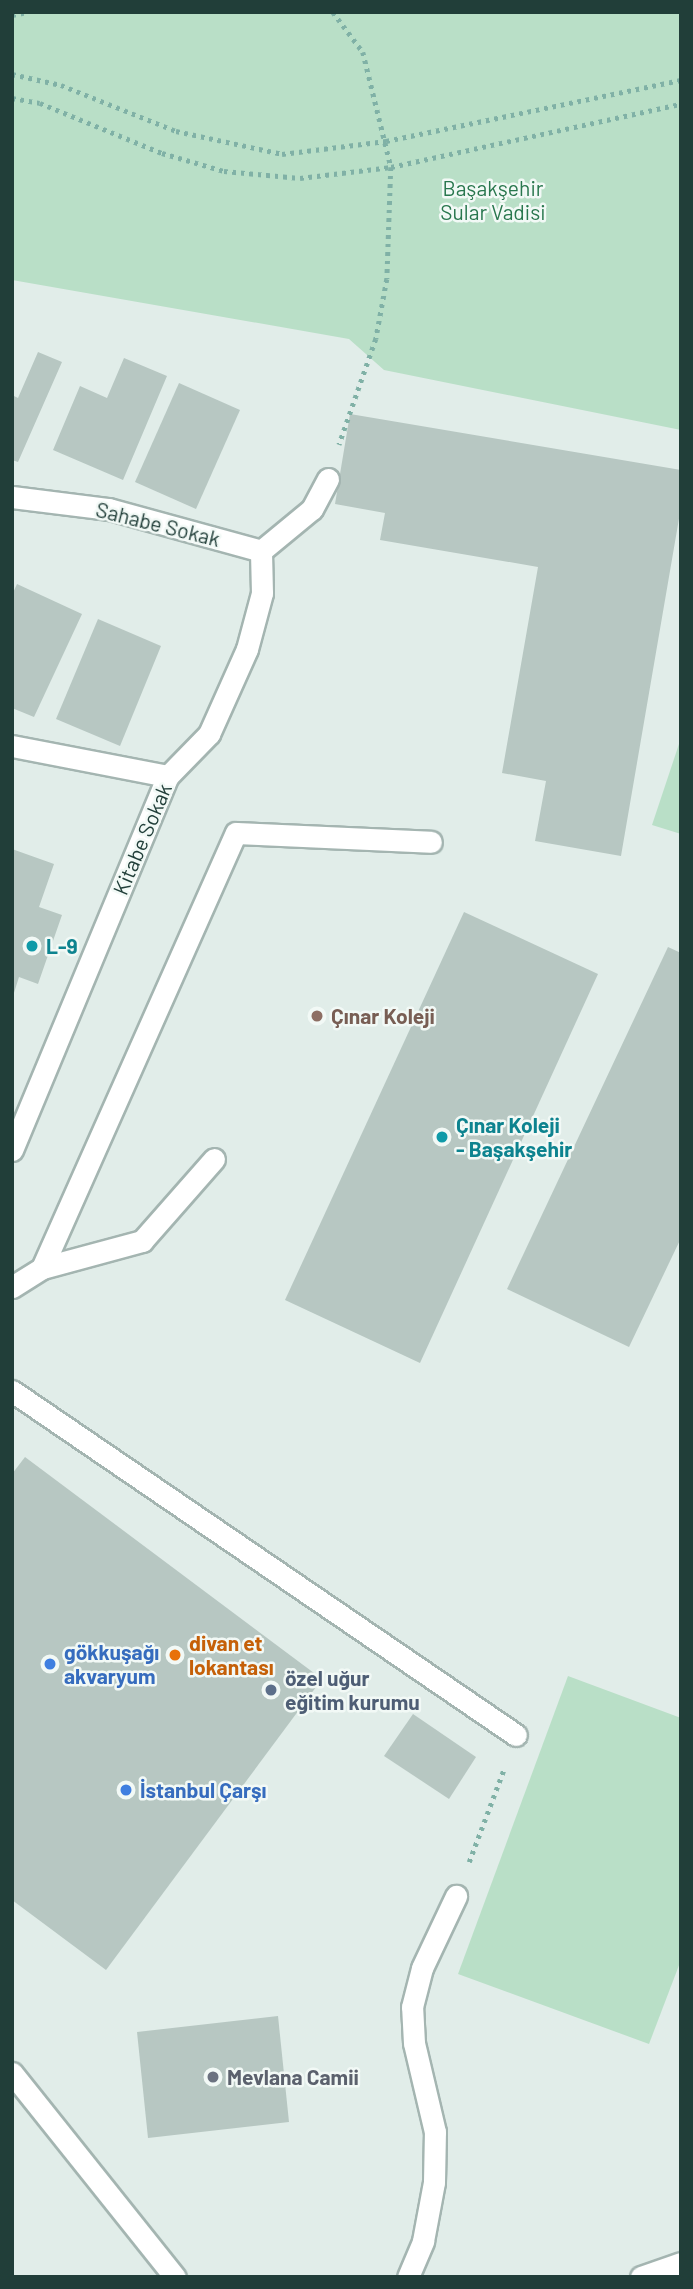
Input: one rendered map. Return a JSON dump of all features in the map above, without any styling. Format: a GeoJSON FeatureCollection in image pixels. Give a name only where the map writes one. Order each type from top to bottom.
{"type":"FeatureCollection","features":[{"type":"Feature","properties":{"kind":"street"},"geometry":{"type":"LineString","coordinates":[[261,551],[312,509],[328,478]]}},
{"type":"Feature","properties":{"kind":"street","name":"Sahabe Sokak"},"geometry":{"type":"LineString","coordinates":[[12,497],[109,509],[261,551]]}},
{"type":"Feature","properties":{"kind":"street","name":"Kitabe Sokak"},"geometry":{"type":"LineString","coordinates":[[12,1150],[168,776],[209,734],[247,649],[262,593],[261,551]]}},
{"type":"Feature","properties":{"kind":"street"},"geometry":{"type":"LineString","coordinates":[[12,746],[168,776]]}},
{"type":"Feature","properties":{"kind":"street"},"geometry":{"type":"LineString","coordinates":[[42,1268],[236,833],[432,842]]}},
{"type":"Feature","properties":{"kind":"street"},"geometry":{"type":"LineString","coordinates":[[12,1287],[42,1268],[142,1241],[214,1159]]}},
{"type":"Feature","properties":{"kind":"street"},"geometry":{"type":"LineString","coordinates":[[12,1391],[516,1735]]}},
{"type":"Feature","properties":{"kind":"street"},"geometry":{"type":"LineString","coordinates":[[408,2277],[423,2241],[434,2182],[435,2145],[414,2043],[412,2007],[422,1968],[456,1896]]}},
{"type":"Feature","properties":{"kind":"street"},"geometry":{"type":"LineString","coordinates":[[12,2073],[175,2277]]}},
{"type":"Feature","properties":{"kind":"street"},"geometry":{"type":"LineString","coordinates":[[641,2277],[681,2263]]}},
{"type":"Feature","properties":{"kind":"path"},"geometry":{"type":"LineString","coordinates":[[12,15],[28,12]]}},
{"type":"Feature","properties":{"kind":"path"},"geometry":{"type":"LineString","coordinates":[[328,478],[376,339],[387,279],[391,167],[362,52],[333,12]]}},
{"type":"Feature","properties":{"kind":"path"},"geometry":{"type":"LineString","coordinates":[[12,74],[61,85],[176,131],[218,142],[282,153],[386,141],[681,80]]}},
{"type":"Feature","properties":{"kind":"path"},"geometry":{"type":"LineString","coordinates":[[12,98],[40,103],[162,153],[225,171],[300,178],[391,167],[681,104]]}},
{"type":"Feature","properties":{"kind":"path"},"geometry":{"type":"LineString","coordinates":[[456,1896],[516,1735]]}},
{"type":"Feature","properties":{"kind":"green space","name":"Başakşehir Sular Vadisi"},"geometry":{"type":"Polygon","coordinates":[[[12,12],[681,12],[681,430],[384,370],[349,339],[12,280],[12,12]]]}},
{"type":"Feature","properties":{"kind":"green space"},"geometry":{"type":"Polygon","coordinates":[[[681,738],[681,834],[652,825],[681,738]]]}},
{"type":"Feature","properties":{"kind":"green space"},"geometry":{"type":"Polygon","coordinates":[[[568,1676],[681,1718],[681,1960],[649,2044],[458,1974],[568,1676]]]}},
{"type":"Feature","properties":{"kind":"building"},"geometry":{"type":"Polygon","coordinates":[[[38,352],[62,362],[18,462],[12,460],[12,395],[18,398],[38,352]]]}},
{"type":"Feature","properties":{"kind":"building"},"geometry":{"type":"Polygon","coordinates":[[[124,358],[167,376],[123,480],[53,450],[80,386],[107,398],[124,358]]]}},
{"type":"Feature","properties":{"kind":"building"},"geometry":{"type":"Polygon","coordinates":[[[179,383],[240,410],[196,509],[135,482],[179,383]]]}},
{"type":"Feature","properties":{"kind":"building"},"geometry":{"type":"Polygon","coordinates":[[[350,414],[681,470],[681,507],[621,856],[535,841],[546,781],[502,773],[538,567],[380,540],[385,513],[335,504],[350,414]]]}},
{"type":"Feature","properties":{"kind":"building"},"geometry":{"type":"Polygon","coordinates":[[[17,584],[82,614],[34,717],[12,708],[12,595],[17,584]]]}},
{"type":"Feature","properties":{"kind":"building"},"geometry":{"type":"Polygon","coordinates":[[[98,619],[161,646],[120,746],[56,719],[98,619]]]}},
{"type":"Feature","properties":{"kind":"building","name":"L-9"},"geometry":{"type":"Polygon","coordinates":[[[12,849],[54,864],[39,907],[62,915],[38,984],[19,977],[13,996],[12,849]]]}},
{"type":"Feature","properties":{"kind":"building","name":"Çınar Koleji - Başakşehir"},"geometry":{"type":"Polygon","coordinates":[[[464,912],[598,974],[420,1363],[285,1300],[464,912]]]}},
{"type":"Feature","properties":{"kind":"building"},"geometry":{"type":"Polygon","coordinates":[[[668,947],[681,953],[681,1238],[629,1347],[507,1289],[668,947]]]}},
{"type":"Feature","properties":{"kind":"building","name":"İstanbul Çarşı"},"geometry":{"type":"Polygon","coordinates":[[[25,1457],[322,1679],[106,1970],[12,1900],[12,1474],[25,1457]]]}},
{"type":"Feature","properties":{"kind":"building"},"geometry":{"type":"Polygon","coordinates":[[[413,1714],[476,1757],[449,1799],[384,1756],[413,1714]]]}},
{"type":"Feature","properties":{"kind":"building","name":"Mevlana Camii"},"geometry":{"type":"Polygon","coordinates":[[[278,2016],[289,2122],[148,2138],[137,2032],[278,2016]]]}},
{"type":"Feature","properties":{"kind":"place","name":"L-9"},"geometry":{"type":"Point","coordinates":[32,946]}},
{"type":"Feature","properties":{"kind":"place","name":"Çınar Koleji"},"geometry":{"type":"Point","coordinates":[317,1016]}},
{"type":"Feature","properties":{"kind":"place","name":"Çınar Koleji - Başakşehir"},"geometry":{"type":"Point","coordinates":[442,1137]}},
{"type":"Feature","properties":{"kind":"place","name":"divan et lokantası"},"geometry":{"type":"Point","coordinates":[175,1655]}},
{"type":"Feature","properties":{"kind":"place","name":"gökkuşağı akvaryum"},"geometry":{"type":"Point","coordinates":[50,1664]}},
{"type":"Feature","properties":{"kind":"place","name":"özel uğur eğitim kurumu"},"geometry":{"type":"Point","coordinates":[271,1690]}},
{"type":"Feature","properties":{"kind":"place","name":"İstanbul Çarşı"},"geometry":{"type":"Point","coordinates":[126,1790]}},
{"type":"Feature","properties":{"kind":"place","name":"Mevlana Camii"},"geometry":{"type":"Point","coordinates":[213,2077]}}]}
